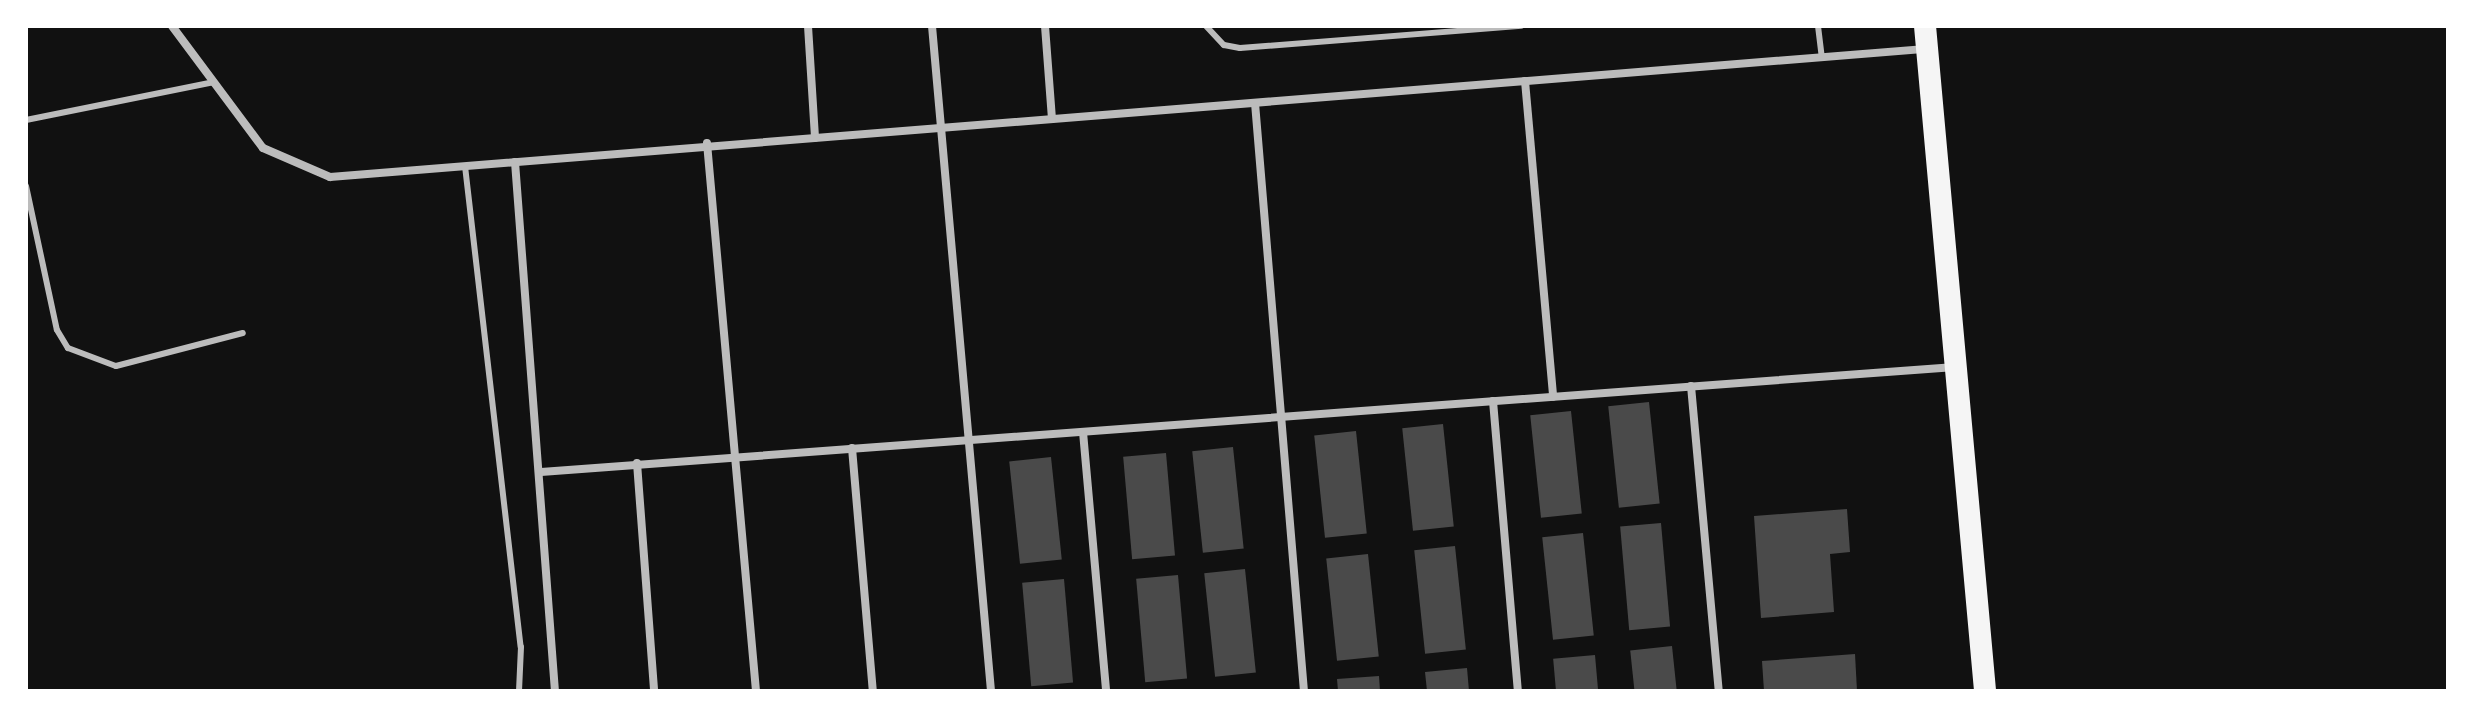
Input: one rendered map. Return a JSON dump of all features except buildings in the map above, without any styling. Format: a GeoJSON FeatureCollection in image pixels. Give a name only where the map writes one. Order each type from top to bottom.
{"type":"FeatureCollection","features":[{"type":"Feature","properties":{"kind":"highway"},"geometry":{"type":"LineString","coordinates":[[1925,26],[1985,691]]}},
{"type":"Feature","properties":{"kind":"street"},"geometry":{"type":"LineString","coordinates":[[172,26],[263,148],[293,167],[330,177],[707,143],[815,138],[1927,49]]}},
{"type":"Feature","properties":{"kind":"street"},"geometry":{"type":"LineString","coordinates":[[808,26],[815,138]]}},
{"type":"Feature","properties":{"kind":"street"},"geometry":{"type":"LineString","coordinates":[[932,26],[991,691]]}},
{"type":"Feature","properties":{"kind":"street"},"geometry":{"type":"LineString","coordinates":[[1045,26],[1052,119]]}},
{"type":"Feature","properties":{"kind":"street"},"geometry":{"type":"LineString","coordinates":[[1525,81],[1553,397]]}},
{"type":"Feature","properties":{"kind":"street"},"geometry":{"type":"LineString","coordinates":[[1255,103],[1304,691]]}},
{"type":"Feature","properties":{"kind":"street"},"geometry":{"type":"LineString","coordinates":[[707,143],[756,691]]}},
{"type":"Feature","properties":{"kind":"street"},"geometry":{"type":"LineString","coordinates":[[515,162],[541,472],[555,691]]}},
{"type":"Feature","properties":{"kind":"street"},"geometry":{"type":"LineString","coordinates":[[541,472],[1956,367]]}},
{"type":"Feature","properties":{"kind":"street"},"geometry":{"type":"LineString","coordinates":[[1691,386],[1719,691]]}},
{"type":"Feature","properties":{"kind":"street"},"geometry":{"type":"LineString","coordinates":[[1493,401],[1518,691]]}},
{"type":"Feature","properties":{"kind":"street"},"geometry":{"type":"LineString","coordinates":[[1083,432],[1106,691]]}},
{"type":"Feature","properties":{"kind":"street"},"geometry":{"type":"LineString","coordinates":[[852,448],[873,691]]}},
{"type":"Feature","properties":{"kind":"street"},"geometry":{"type":"LineString","coordinates":[[637,463],[654,691]]}},
{"type":"Feature","properties":{"kind":"lane"},"geometry":{"type":"LineString","coordinates":[[1206,26],[1224,45],[1240,48],[1521,26]]}},
{"type":"Feature","properties":{"kind":"lane"},"geometry":{"type":"LineString","coordinates":[[1358,26],[1358,38]]}},
{"type":"Feature","properties":{"kind":"lane"},"geometry":{"type":"LineString","coordinates":[[1818,26],[1822,57]]}},
{"type":"Feature","properties":{"kind":"lane"},"geometry":{"type":"LineString","coordinates":[[26,120],[214,82]]}},
{"type":"Feature","properties":{"kind":"lane"},"geometry":{"type":"LineString","coordinates":[[465,166],[521,647],[519,691]]}},
{"type":"Feature","properties":{"kind":"lane"},"geometry":{"type":"LineString","coordinates":[[26,186],[57,330],[68,348],[116,366],[243,333]]}}]}
